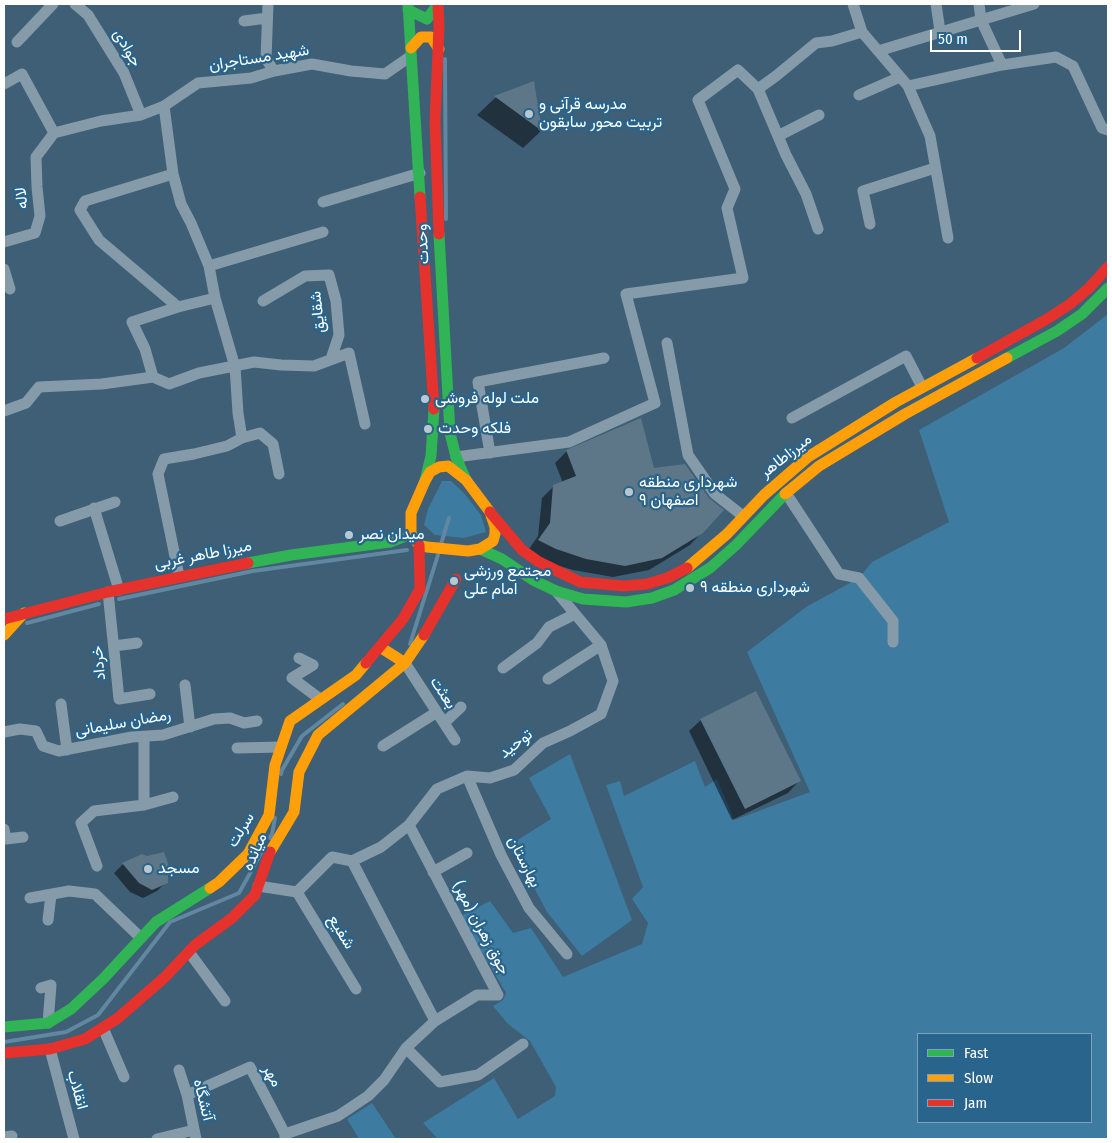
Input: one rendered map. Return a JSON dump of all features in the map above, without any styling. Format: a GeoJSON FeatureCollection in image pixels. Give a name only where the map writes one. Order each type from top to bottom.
{"type":"FeatureCollection","features":[{"type":"Feature","properties":{"kind":"main road"},"geometry":{"type":"LineString","coordinates":[[408,7],[427,19],[438,4]]}},
{"type":"Feature","properties":{"kind":"main road","name":"وحدت"},"geometry":{"type":"LineString","coordinates":[[438,4],[437,205],[450,433],[456,457],[466,480]]}},
{"type":"Feature","properties":{"kind":"main road","name":"وحدت"},"geometry":{"type":"LineString","coordinates":[[408,7],[434,406],[431,456],[425,481]]}},
{"type":"Feature","properties":{"kind":"main road"},"geometry":{"type":"LineString","coordinates":[[411,52],[421,37],[431,37],[438,49]]}},
{"type":"Feature","properties":{"kind":"main road","name":"میرزاطاهر"},"geometry":{"type":"LineString","coordinates":[[490,512],[522,550],[539,562],[580,582],[624,586],[647,584],[667,578],[686,569],[721,539],[764,494],[808,457],[836,438],[922,388],[1055,314],[1089,288],[1108,267]]}},
{"type":"Feature","properties":{"kind":"main road","name":"میرزاطاهر"},"geometry":{"type":"LineString","coordinates":[[480,549],[502,559],[533,580],[556,591],[584,599],[626,602],[652,598],[674,590],[710,568],[736,545],[786,493],[819,466],[905,414],[1057,331],[1082,314],[1108,288]]}},
{"type":"Feature","properties":{"kind":"main road"},"geometry":{"type":"LineString","coordinates":[[419,545],[468,551],[480,549],[492,541],[495,534],[495,527],[490,512],[466,480],[448,466],[438,467],[430,472],[411,513],[411,534],[419,545],[424,591],[445,599]]}},
{"type":"Feature","properties":{"kind":"main road","name":"میرزا طاهر غربی"},"geometry":{"type":"LineString","coordinates":[[4,619],[24,612],[179,576],[291,555],[390,542],[411,534]]}},
{"type":"Feature","properties":{"kind":"main road","name":"میانده"},"geometry":{"type":"LineString","coordinates":[[4,1053],[50,1049],[85,1039],[103,1028],[118,1018],[165,977],[189,952],[232,918],[255,894],[270,852],[294,812],[299,772],[318,735],[373,688],[401,661],[432,623],[456,579]]}},
{"type":"Feature","properties":{"kind":"main road","name":"سرلت"},"geometry":{"type":"LineString","coordinates":[[4,1027],[48,1023],[71,1009],[103,979],[156,922],[219,882],[248,854],[269,815],[275,765],[290,722],[356,675],[424,591]]}},
{"type":"Feature","properties":{"kind":"main road"},"geometry":{"type":"LineString","coordinates":[[4,635],[24,612]]}},
{"type":"Feature","properties":{"kind":"main road"},"geometry":{"type":"LineString","coordinates":[[380,647],[401,661]]}},
{"type":"Feature","properties":{"kind":"street"},"geometry":{"type":"LineString","coordinates":[[17,42],[53,4]]}},
{"type":"Feature","properties":{"kind":"street","name":"جوادی"},"geometry":{"type":"LineString","coordinates":[[75,4],[88,15],[124,73],[141,115]]}},
{"type":"Feature","properties":{"kind":"street"},"geometry":{"type":"LineString","coordinates":[[268,4],[266,59],[274,71]]}},
{"type":"Feature","properties":{"kind":"street"},"geometry":{"type":"LineString","coordinates":[[853,4],[862,32],[908,86],[930,136],[948,238]]}},
{"type":"Feature","properties":{"kind":"street"},"geometry":{"type":"LineString","coordinates":[[936,4],[940,31]]}},
{"type":"Feature","properties":{"kind":"street"},"geometry":{"type":"LineString","coordinates":[[979,4],[981,20],[1002,65]]}},
{"type":"Feature","properties":{"kind":"street"},"geometry":{"type":"LineString","coordinates":[[878,51],[981,20],[1002,8],[1034,4]]}},
{"type":"Feature","properties":{"kind":"street"},"geometry":{"type":"LineString","coordinates":[[244,21],[268,18]]}},
{"type":"Feature","properties":{"kind":"street"},"geometry":{"type":"LineString","coordinates":[[758,89],[816,43],[832,41],[862,32]]}},
{"type":"Feature","properties":{"kind":"street","name":"شهید مستاجران"},"geometry":{"type":"LineString","coordinates":[[54,133],[101,121],[141,115],[164,106],[198,83],[251,78],[274,71],[312,64],[350,71],[385,74],[411,52]]}},
{"type":"Feature","properties":{"kind":"street"},"geometry":{"type":"LineString","coordinates":[[908,86],[1002,65],[1056,57],[1073,66],[1102,128],[1108,130]]}},
{"type":"Feature","properties":{"kind":"street"},"geometry":{"type":"LineString","coordinates":[[456,457],[569,442],[655,403],[626,294],[743,278],[727,208],[735,190],[698,100],[738,70],[758,89],[786,155],[806,194],[818,229]]}},
{"type":"Feature","properties":{"kind":"street"},"geometry":{"type":"LineString","coordinates":[[4,84],[22,74],[54,133]]}},
{"type":"Feature","properties":{"kind":"street"},"geometry":{"type":"LineString","coordinates":[[859,95],[900,77]]}},
{"type":"Feature","properties":{"kind":"street"},"geometry":{"type":"LineString","coordinates":[[164,106],[172,174],[181,204],[209,266],[215,298],[235,367],[238,413],[242,438]]}},
{"type":"Feature","properties":{"kind":"street"},"geometry":{"type":"LineString","coordinates":[[778,136],[820,115]]}},
{"type":"Feature","properties":{"kind":"street","name":"لاله"},"geometry":{"type":"LineString","coordinates":[[4,242],[35,233],[40,216],[36,186],[36,157],[54,133]]}},
{"type":"Feature","properties":{"kind":"street"},"geometry":{"type":"LineString","coordinates":[[870,224],[863,191],[935,168]]}},
{"type":"Feature","properties":{"kind":"street"},"geometry":{"type":"LineString","coordinates":[[323,202],[420,173]]}},
{"type":"Feature","properties":{"kind":"street"},"geometry":{"type":"LineString","coordinates":[[172,174],[85,201],[80,210],[99,240],[178,307]]}},
{"type":"Feature","properties":{"kind":"street"},"geometry":{"type":"LineString","coordinates":[[209,266],[323,232]]}},
{"type":"Feature","properties":{"kind":"street"},"geometry":{"type":"LineString","coordinates":[[4,269],[10,289]]}},
{"type":"Feature","properties":{"kind":"street","name":"شقایق"},"geometry":{"type":"LineString","coordinates":[[263,301],[305,276],[330,275],[336,301],[339,335],[330,359]]}},
{"type":"Feature","properties":{"kind":"street"},"geometry":{"type":"LineString","coordinates":[[153,377],[145,349],[132,322],[178,307],[215,298]]}},
{"type":"Feature","properties":{"kind":"street"},"geometry":{"type":"LineString","coordinates":[[667,343],[688,455],[716,494],[743,516]]}},
{"type":"Feature","properties":{"kind":"street"},"geometry":{"type":"LineString","coordinates":[[4,411],[26,403],[40,387],[102,384],[153,377],[169,384],[199,373],[254,362],[314,366],[349,353],[365,424]]}},
{"type":"Feature","properties":{"kind":"street"},"geometry":{"type":"LineString","coordinates":[[792,418],[906,356],[922,388]]}},
{"type":"Feature","properties":{"kind":"street"},"geometry":{"type":"LineString","coordinates":[[490,453],[478,382],[604,358]]}},
{"type":"Feature","properties":{"kind":"street"},"geometry":{"type":"LineString","coordinates":[[179,576],[158,474],[164,459],[227,446],[242,438],[260,433],[273,444],[279,474]]}},
{"type":"Feature","properties":{"kind":"street"},"geometry":{"type":"LineString","coordinates":[[786,493],[839,574],[859,578],[893,621],[893,642]]}},
{"type":"Feature","properties":{"kind":"street"},"geometry":{"type":"LineString","coordinates":[[60,521],[115,502]]}},
{"type":"Feature","properties":{"kind":"street","name":"خرداد"},"geometry":{"type":"LineString","coordinates":[[94,508],[113,591],[114,646],[119,699],[150,694]]}},
{"type":"Feature","properties":{"kind":"street","name":"توحید"},"geometry":{"type":"LineString","coordinates":[[297,892],[332,857],[352,861],[381,847],[409,825],[437,789],[467,776],[490,778],[514,770],[544,743],[601,714],[613,681],[601,645],[556,591]]}},
{"type":"Feature","properties":{"kind":"street"},"geometry":{"type":"LineString","coordinates":[[503,668],[537,643],[549,627],[575,614]]}},
{"type":"Feature","properties":{"kind":"street"},"geometry":{"type":"LineString","coordinates":[[114,646],[137,643]]}},
{"type":"Feature","properties":{"kind":"street"},"geometry":{"type":"LineString","coordinates":[[548,678],[601,645]]}},
{"type":"Feature","properties":{"kind":"street"},"geometry":{"type":"LineString","coordinates":[[299,658],[313,665],[292,678],[320,699]]}},
{"type":"Feature","properties":{"kind":"street","name":"بعثت"},"geometry":{"type":"LineString","coordinates":[[401,661],[455,740]]}},
{"type":"Feature","properties":{"kind":"street"},"geometry":{"type":"LineString","coordinates":[[186,685],[190,727]]}},
{"type":"Feature","properties":{"kind":"street"},"geometry":{"type":"LineString","coordinates":[[61,704],[67,750]]}},
{"type":"Feature","properties":{"kind":"street"},"geometry":{"type":"LineString","coordinates":[[444,723],[461,707]]}},
{"type":"Feature","properties":{"kind":"street"},"geometry":{"type":"LineString","coordinates":[[383,746],[437,712]]}},
{"type":"Feature","properties":{"kind":"street","name":"رمضان سلیمانی"},"geometry":{"type":"LineString","coordinates":[[4,732],[20,729],[36,730],[42,746],[59,751],[132,737],[162,735],[214,719],[230,718],[244,723],[257,721]]}},
{"type":"Feature","properties":{"kind":"street"},"geometry":{"type":"LineString","coordinates":[[144,737],[144,805]]}},
{"type":"Feature","properties":{"kind":"street"},"geometry":{"type":"LineString","coordinates":[[237,748],[281,747]]}},
{"type":"Feature","properties":{"kind":"street","name":"بهارستان"},"geometry":{"type":"LineString","coordinates":[[467,776],[501,855],[529,908],[568,954]]}},
{"type":"Feature","properties":{"kind":"street"},"geometry":{"type":"LineString","coordinates":[[97,866],[81,823],[94,811],[144,805],[173,797]]}},
{"type":"Feature","properties":{"kind":"street","name":"جوق زهران (مهر)"},"geometry":{"type":"LineString","coordinates":[[285,1137],[338,1116],[368,1096],[384,1080],[406,1048],[435,1021],[477,995],[498,995],[409,825]]}},
{"type":"Feature","properties":{"kind":"street"},"geometry":{"type":"LineString","coordinates":[[4,829],[6,839],[23,838]]}},
{"type":"Feature","properties":{"kind":"street"},"geometry":{"type":"LineString","coordinates":[[434,872],[467,853]]}},
{"type":"Feature","properties":{"kind":"street"},"geometry":{"type":"LineString","coordinates":[[352,861],[435,1021]]}},
{"type":"Feature","properties":{"kind":"street"},"geometry":{"type":"LineString","coordinates":[[258,886],[297,892]]}},
{"type":"Feature","properties":{"kind":"street"},"geometry":{"type":"LineString","coordinates":[[30,898],[69,892],[95,894],[141,938]]}},
{"type":"Feature","properties":{"kind":"street","name":"شفیع"},"geometry":{"type":"LineString","coordinates":[[297,892],[356,989]]}},
{"type":"Feature","properties":{"kind":"street"},"geometry":{"type":"LineString","coordinates":[[48,920],[51,895]]}},
{"type":"Feature","properties":{"kind":"street"},"geometry":{"type":"LineString","coordinates":[[189,952],[225,1001]]}},
{"type":"Feature","properties":{"kind":"street"},"geometry":{"type":"LineString","coordinates":[[41,988],[52,985],[48,1023]]}},
{"type":"Feature","properties":{"kind":"street"},"geometry":{"type":"LineString","coordinates":[[103,1028],[124,1077]]}},
{"type":"Feature","properties":{"kind":"street"},"geometry":{"type":"LineString","coordinates":[[406,1048],[440,1082],[478,1075],[523,1044]]}},
{"type":"Feature","properties":{"kind":"street","name":"انقلاب"},"geometry":{"type":"LineString","coordinates":[[50,1049],[74,1139]]}},
{"type":"Feature","properties":{"kind":"street","name":"مهر"},"geometry":{"type":"LineString","coordinates":[[186,1095],[250,1067],[285,1137]]}},
{"type":"Feature","properties":{"kind":"street","name":"آتشگاه"},"geometry":{"type":"LineString","coordinates":[[179,1070],[195,1135]]}},
{"type":"Feature","properties":{"kind":"street"},"geometry":{"type":"LineString","coordinates":[[157,1139],[195,1135]]}},
{"type":"Feature","properties":{"kind":"shaded area"},"geometry":{"type":"Polygon","coordinates":[[[1108,314],[1108,1139],[438,1139],[423,1123],[494,1078],[518,1119],[555,1096],[556,1087],[530,1041],[508,1024],[493,1006],[503,1000],[506,993],[461,916],[490,901],[513,933],[531,928],[563,977],[642,944],[648,923],[632,899],[643,887],[606,785],[620,781],[624,796],[695,761],[705,787],[717,779],[734,820],[810,792],[747,652],[806,607],[859,578],[872,562],[949,522],[919,430],[1064,348],[1108,314]]]}},
{"type":"Feature","properties":{"kind":"shaded area"},"geometry":{"type":"Polygon","coordinates":[[[442,481],[451,481],[464,493],[481,515],[486,532],[464,538],[435,535],[424,525],[428,509],[442,481]]]}},
{"type":"Feature","properties":{"kind":"shaded area"},"geometry":{"type":"Polygon","coordinates":[[[570,754],[632,920],[582,956],[547,912],[511,844],[551,819],[529,778],[570,754]]]}},
{"type":"Feature","properties":{"kind":"shaded area"},"geometry":{"type":"Polygon","coordinates":[[[372,1103],[396,1139],[359,1139],[347,1119],[372,1103]]]}},
{"type":"Feature","properties":{"kind":"building","name":"مدرسه قرآنی و تربیت محور سابقون"},"geometry":{"type":"Polygon","coordinates":[[[534,81],[542,131],[494,96],[534,81]]]}},
{"type":"Feature","properties":{"kind":"building","name":"شهرداری منطقه ۹ اصفهان"},"geometry":{"type":"Polygon","coordinates":[[[641,418],[654,468],[685,464],[709,498],[724,510],[703,533],[662,558],[625,566],[586,559],[556,549],[538,540],[550,523],[553,485],[576,476],[566,450],[641,418]]]}},
{"type":"Feature","properties":{"kind":"building"},"geometry":{"type":"Polygon","coordinates":[[[756,691],[801,781],[745,809],[700,719],[756,691]]]}},
{"type":"Feature","properties":{"kind":"building","name":"مسجد"},"geometry":{"type":"Polygon","coordinates":[[[164,852],[172,875],[168,876],[168,883],[152,890],[139,883],[122,863],[142,854],[147,856],[164,852]]]}},
{"type":"Feature","properties":{"kind":"waterway"},"geometry":{"type":"LineString","coordinates":[[445,59],[446,219]]}},
{"type":"Feature","properties":{"kind":"waterway"},"geometry":{"type":"LineString","coordinates":[[441,544],[449,518]]}},
{"type":"Feature","properties":{"kind":"waterway"},"geometry":{"type":"LineString","coordinates":[[119,599],[253,571],[407,550]]}},
{"type":"Feature","properties":{"kind":"waterway"},"geometry":{"type":"LineString","coordinates":[[410,644],[438,555]]}},
{"type":"Feature","properties":{"kind":"waterway"},"geometry":{"type":"LineString","coordinates":[[27,623],[99,604]]}},
{"type":"Feature","properties":{"kind":"waterway"},"geometry":{"type":"LineString","coordinates":[[281,774],[302,736],[343,704]]}},
{"type":"Feature","properties":{"kind":"waterway"},"geometry":{"type":"LineString","coordinates":[[270,838],[275,818]]}},
{"type":"Feature","properties":{"kind":"waterway"},"geometry":{"type":"LineString","coordinates":[[4,1042],[66,1032],[98,1015],[170,922],[239,893],[264,848]]}},
{"type":"Feature","properties":{"kind":"traffic: fast"},"geometry":{"type":"LineString","coordinates":[[408,4],[420,197]]}},
{"type":"Feature","properties":{"kind":"traffic: fast"},"geometry":{"type":"LineString","coordinates":[[408,10],[427,19],[438,4]]}},
{"type":"Feature","properties":{"kind":"traffic: fast"},"geometry":{"type":"LineString","coordinates":[[439,234],[450,433],[456,457],[466,480]]}},
{"type":"Feature","properties":{"kind":"traffic: fast"},"geometry":{"type":"LineString","coordinates":[[1007,358],[1057,331],[1082,314],[1108,288]]}},
{"type":"Feature","properties":{"kind":"traffic: fast"},"geometry":{"type":"LineString","coordinates":[[425,481],[431,456],[434,409]]}},
{"type":"Feature","properties":{"kind":"traffic: fast"},"geometry":{"type":"LineString","coordinates":[[480,549],[502,559],[533,580],[556,591],[583,599],[626,602],[652,598],[674,590],[710,568],[736,545],[785,494]]}},
{"type":"Feature","properties":{"kind":"traffic: fast"},"geometry":{"type":"LineString","coordinates":[[248,563],[291,555],[390,542],[411,534]]}},
{"type":"Feature","properties":{"kind":"traffic: fast"},"geometry":{"type":"LineString","coordinates":[[4,1027],[48,1023],[71,1009],[103,979],[156,922],[210,888]]}},
{"type":"Feature","properties":{"kind":"traffic: slow"},"geometry":{"type":"LineString","coordinates":[[411,48],[421,37],[431,37],[439,49]]}},
{"type":"Feature","properties":{"kind":"traffic: slow"},"geometry":{"type":"LineString","coordinates":[[687,568],[727,534],[764,495],[808,457],[896,402],[977,358]]}},
{"type":"Feature","properties":{"kind":"traffic: slow"},"geometry":{"type":"LineString","coordinates":[[785,494],[819,466],[905,414],[1007,358]]}},
{"type":"Feature","properties":{"kind":"traffic: slow"},"geometry":{"type":"LineString","coordinates":[[448,466],[466,480],[490,512],[495,527],[495,534],[493,541],[480,549],[468,551],[427,547],[419,545],[411,534],[411,513],[425,481],[430,472],[439,467],[448,466]]}},
{"type":"Feature","properties":{"kind":"traffic: slow"},"geometry":{"type":"LineString","coordinates":[[4,635],[24,613]]}},
{"type":"Feature","properties":{"kind":"traffic: slow"},"geometry":{"type":"LineString","coordinates":[[270,852],[294,812],[299,772],[318,735],[405,663],[424,635]]}},
{"type":"Feature","properties":{"kind":"traffic: slow"},"geometry":{"type":"LineString","coordinates":[[380,647],[405,663]]}},
{"type":"Feature","properties":{"kind":"traffic: slow"},"geometry":{"type":"LineString","coordinates":[[210,888],[219,882],[248,854],[269,815],[275,765],[290,721],[356,675],[366,663]]}},
{"type":"Feature","properties":{"kind":"traffic: jam"},"geometry":{"type":"LineString","coordinates":[[438,4],[439,27],[435,121],[439,234]]}},
{"type":"Feature","properties":{"kind":"traffic: jam"},"geometry":{"type":"LineString","coordinates":[[420,197],[434,409]]}},
{"type":"Feature","properties":{"kind":"traffic: jam"},"geometry":{"type":"LineString","coordinates":[[977,358],[1070,304],[1089,288],[1108,267]]}},
{"type":"Feature","properties":{"kind":"traffic: jam"},"geometry":{"type":"LineString","coordinates":[[490,512],[522,550],[539,562],[580,582],[624,586],[647,584],[667,578],[687,568]]}},
{"type":"Feature","properties":{"kind":"traffic: jam"},"geometry":{"type":"LineString","coordinates":[[366,663],[403,619],[420,589],[419,545]]}},
{"type":"Feature","properties":{"kind":"traffic: jam"},"geometry":{"type":"LineString","coordinates":[[4,619],[108,592],[248,563]]}},
{"type":"Feature","properties":{"kind":"traffic: jam"},"geometry":{"type":"LineString","coordinates":[[424,635],[456,579]]}},
{"type":"Feature","properties":{"kind":"traffic: jam"},"geometry":{"type":"LineString","coordinates":[[4,1053],[50,1049],[85,1039],[118,1018],[165,977],[195,945],[232,918],[255,895],[270,852]]}},
{"type":"Feature","properties":{"kind":"place","name":"مدرسه قرآنی و تربیت محور سابقون"},"geometry":{"type":"Point","coordinates":[529,114]}},
{"type":"Feature","properties":{"kind":"place","name":"ملت لوله فروشی"},"geometry":{"type":"Point","coordinates":[425,399]}},
{"type":"Feature","properties":{"kind":"place","name":"فلکه وحدت"},"geometry":{"type":"Point","coordinates":[428,429]}},
{"type":"Feature","properties":{"kind":"place","name":"شهرداری منطقه ۹ اصفهان"},"geometry":{"type":"Point","coordinates":[629,492]}},
{"type":"Feature","properties":{"kind":"place","name":"میدان نصر"},"geometry":{"type":"Point","coordinates":[349,535]}},
{"type":"Feature","properties":{"kind":"place","name":"مجتمع ورزشی امام علی"},"geometry":{"type":"Point","coordinates":[454,581]}},
{"type":"Feature","properties":{"kind":"place","name":"شهرداری منطقه ۹"},"geometry":{"type":"Point","coordinates":[690,588]}},
{"type":"Feature","properties":{"kind":"place","name":"مسجد"},"geometry":{"type":"Point","coordinates":[148,869]}}]}
